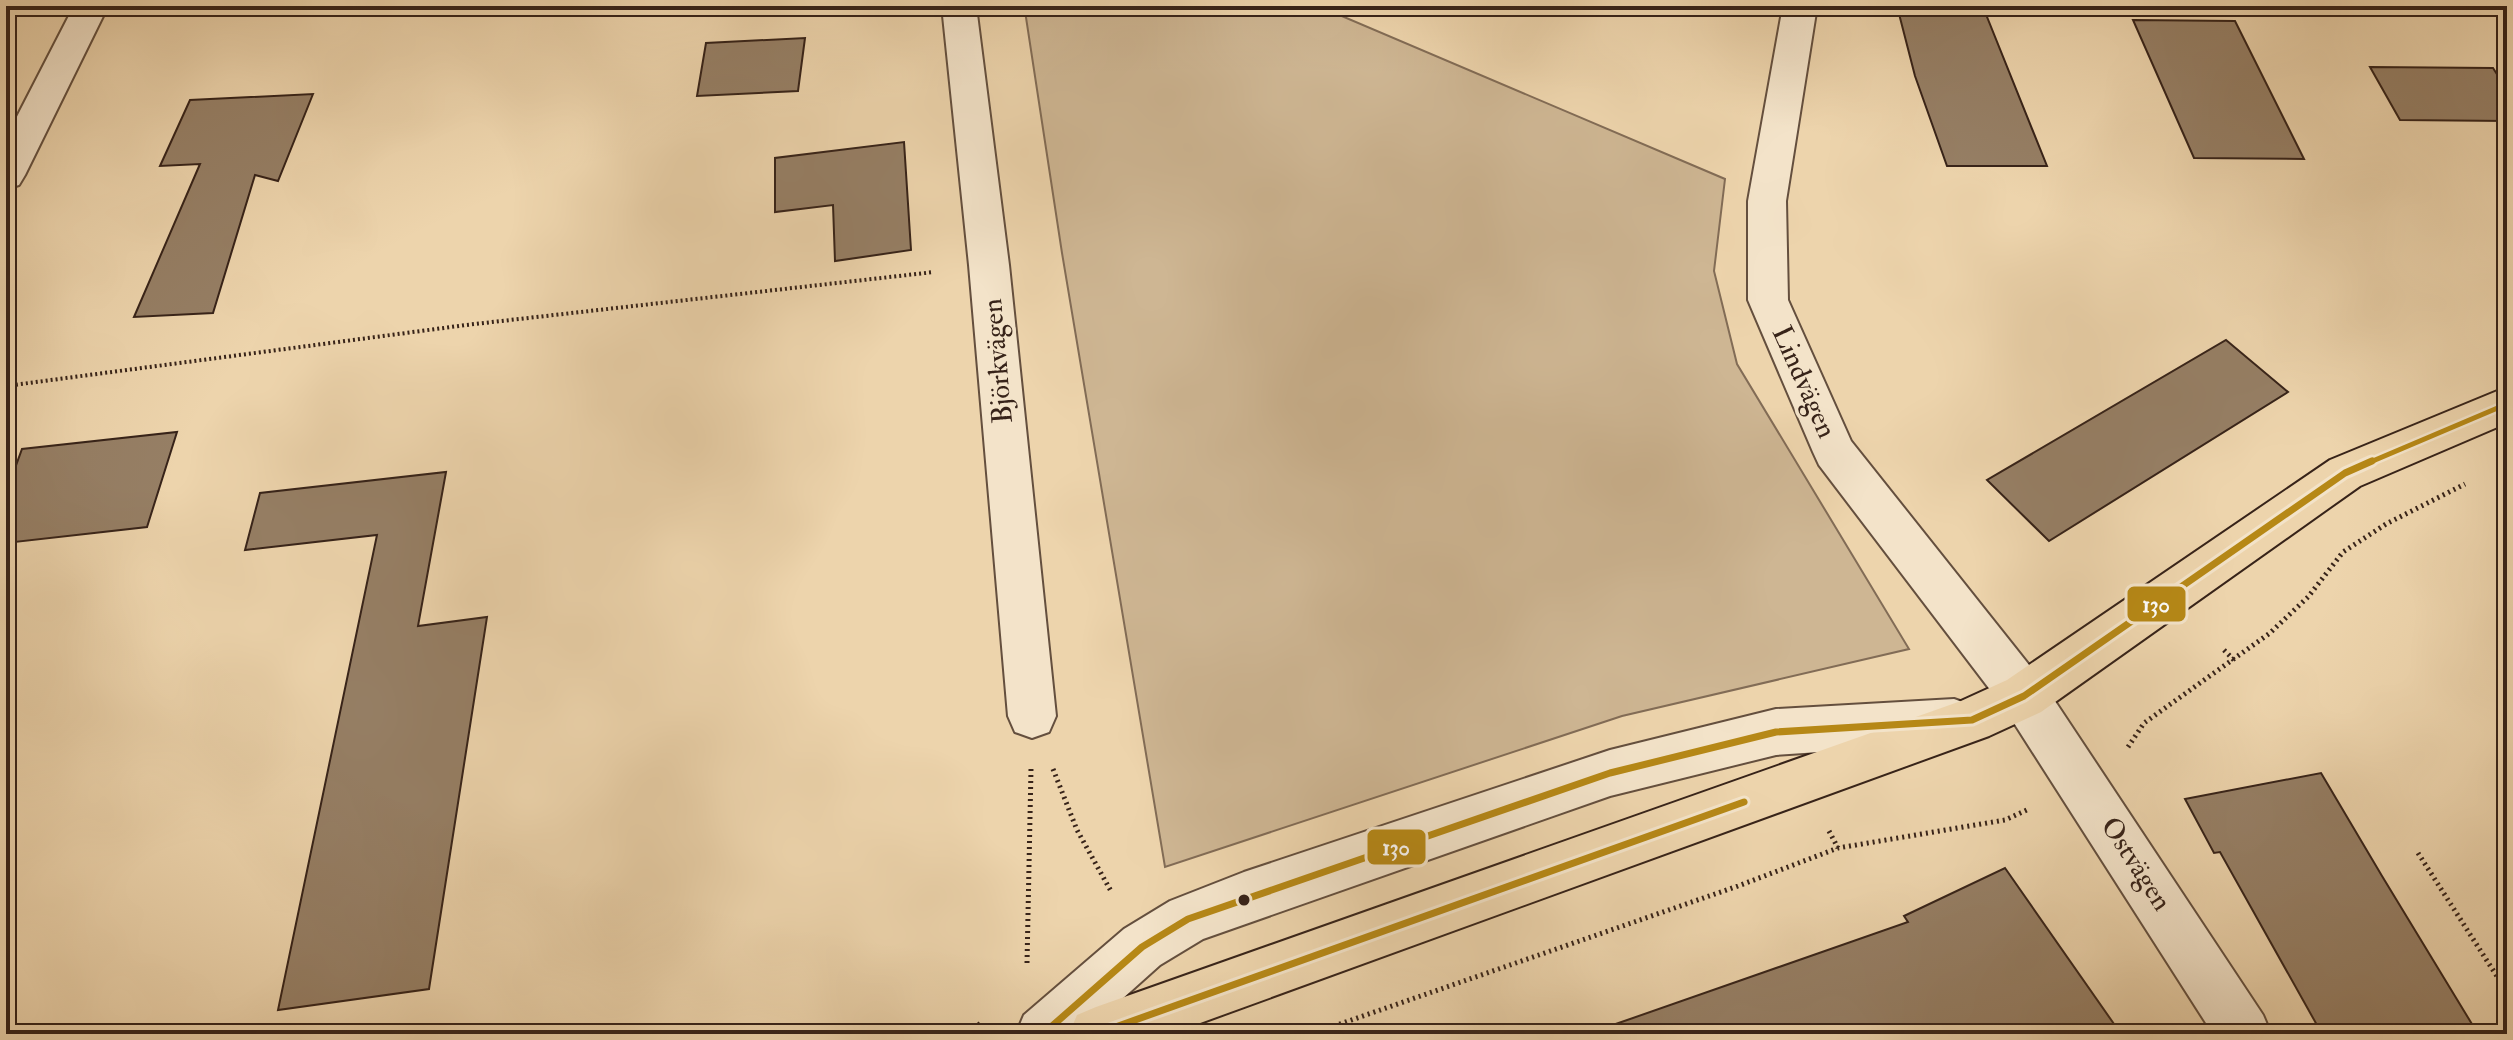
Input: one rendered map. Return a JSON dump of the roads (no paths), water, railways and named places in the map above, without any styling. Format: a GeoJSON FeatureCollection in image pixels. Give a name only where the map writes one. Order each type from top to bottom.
{"type":"FeatureCollection","features":[{"type":"Feature","properties":{"kind":"main road"},"geometry":{"type":"LineString","coordinates":[[1096,1034],[1972,720],[2024,696],[2345,473],[2507,404]]}},
{"type":"Feature","properties":{"kind":"street"},"geometry":{"type":"LineString","coordinates":[[6,175],[91,6]]}},
{"type":"Feature","properties":{"kind":"street","name":"Björkvägen"},"geometry":{"type":"LineString","coordinates":[[959,6],[989,265],[1032,716]]}},
{"type":"Feature","properties":{"kind":"street","name":"Lindvägen"},"geometry":{"type":"LineString","coordinates":[[1800,6],[1767,201],[1768,300],[1834,452],[2024,696]]}},
{"type":"Feature","properties":{"kind":"street","name":"Ostvägen"},"geometry":{"type":"LineString","coordinates":[[2024,696],[2244,1034]]}},
{"type":"Feature","properties":{"kind":"street"},"geometry":{"type":"LineString","coordinates":[[1043,1034],[1142,947],[1188,919],[1610,773],[1776,732],[1972,720]]}}]}
